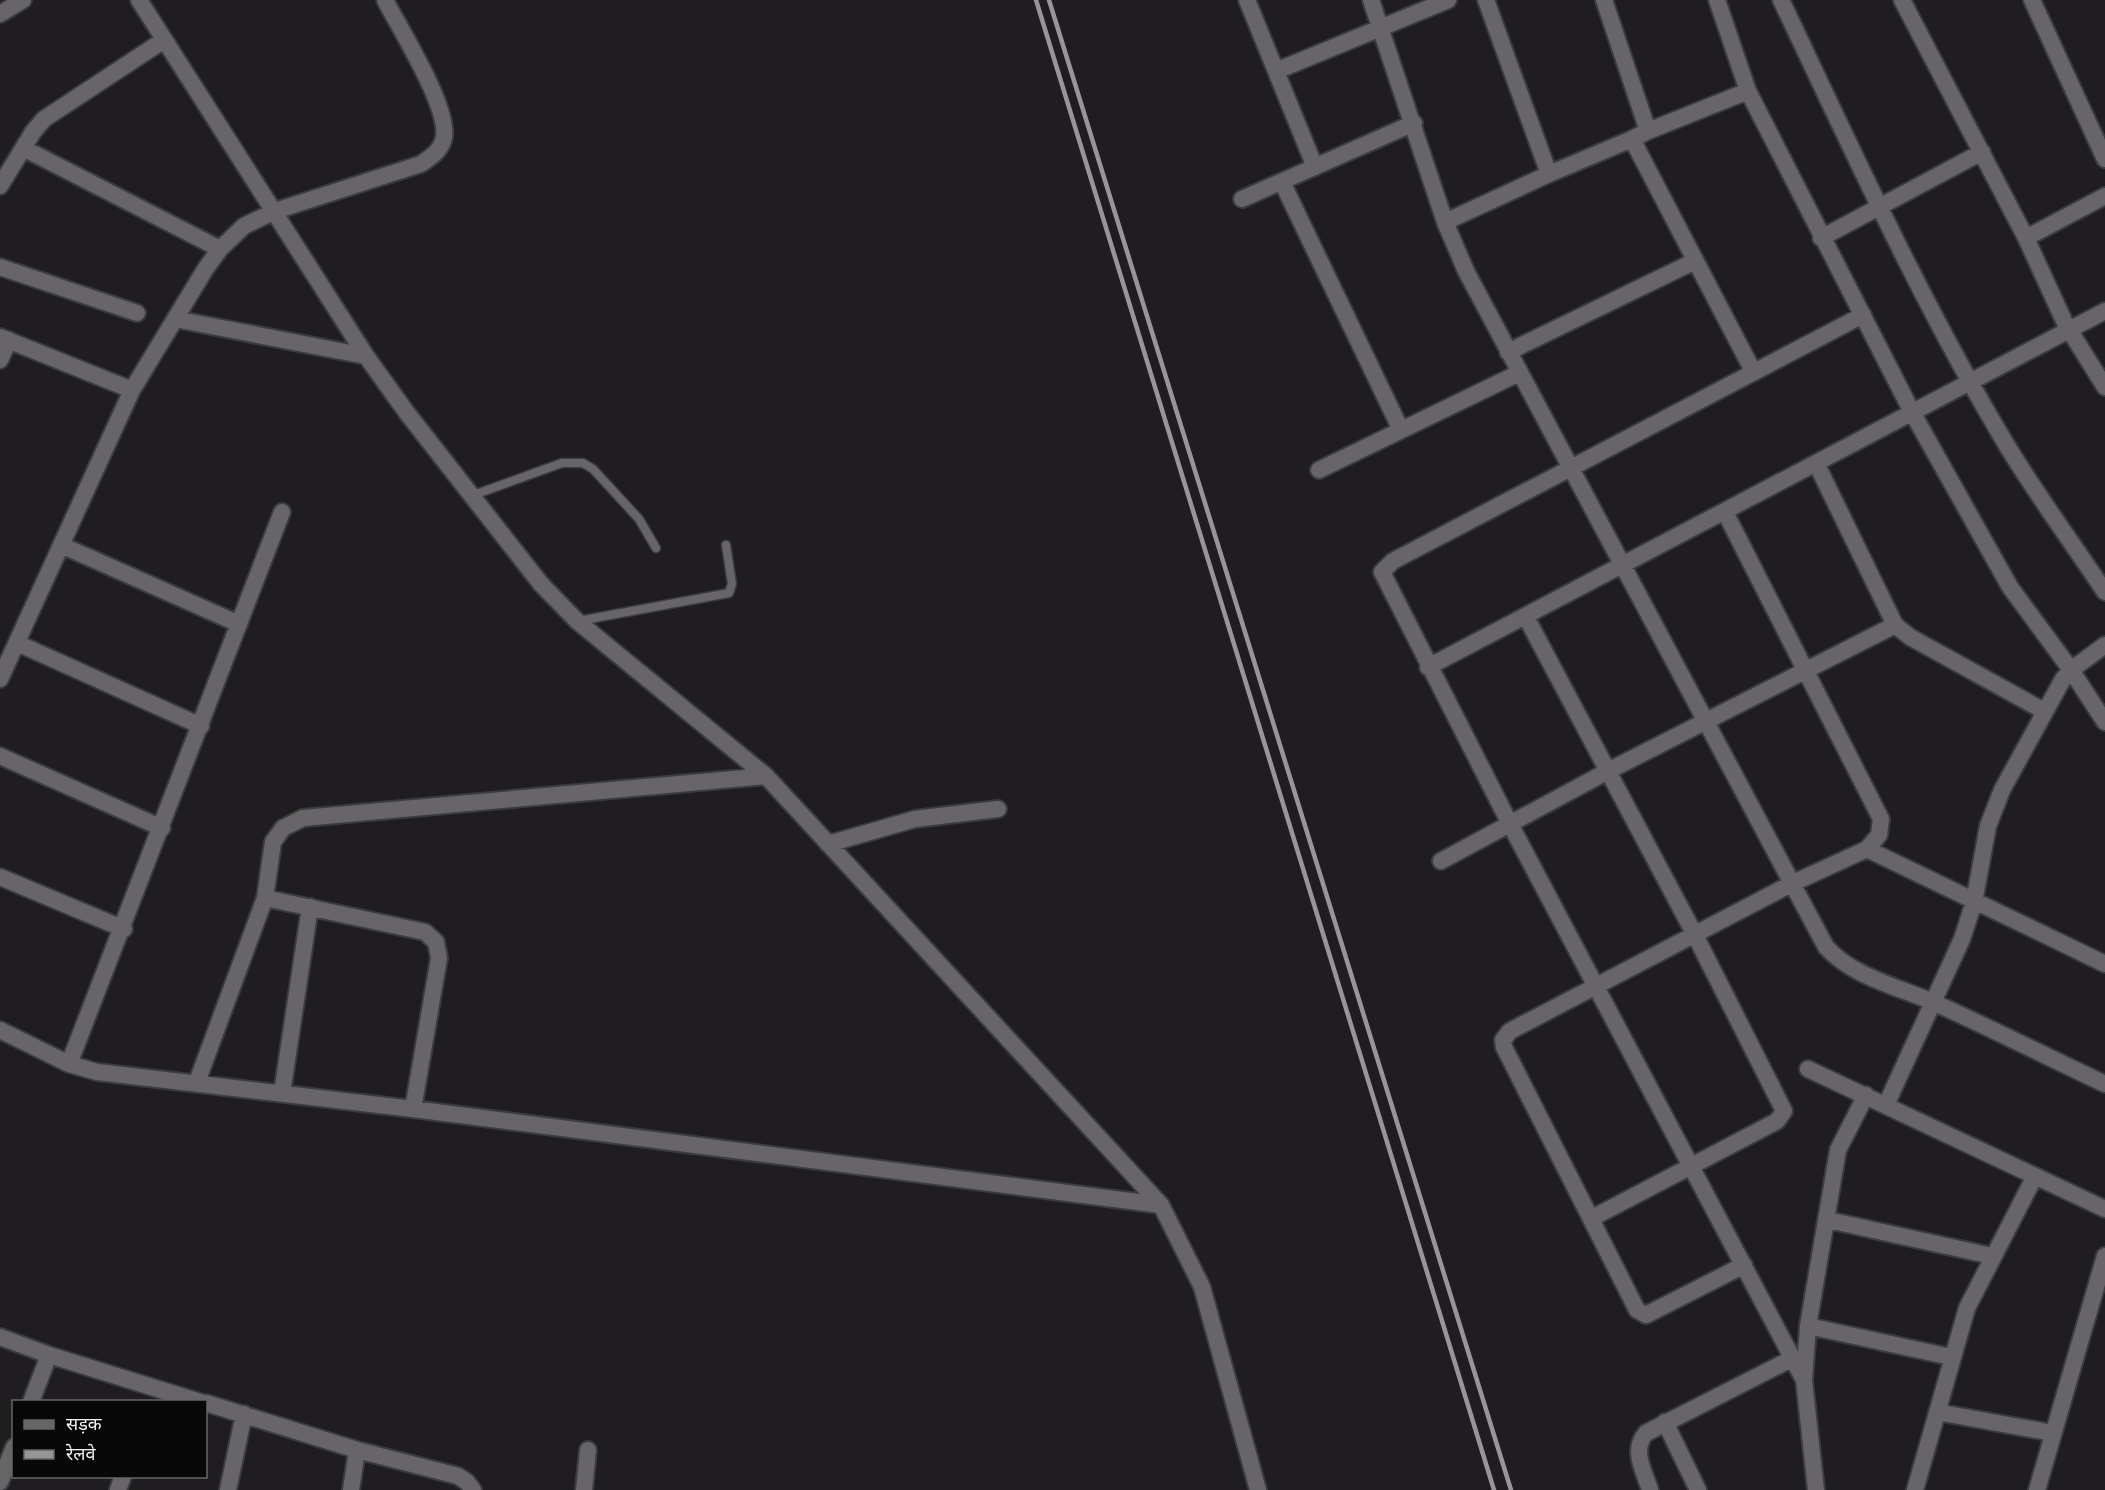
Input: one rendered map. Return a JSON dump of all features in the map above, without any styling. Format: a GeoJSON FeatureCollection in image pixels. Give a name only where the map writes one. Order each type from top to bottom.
{"type":"FeatureCollection","features":[{"type":"Feature","properties":{"kind":"street"},"geometry":{"type":"LineString","coordinates":[[0,14],[23,0]]}},
{"type":"Feature","properties":{"kind":"street"},"geometry":{"type":"LineString","coordinates":[[139,0],[366,356],[471,496],[541,584],[577,621],[766,776],[1161,1205],[1202,1287],[1258,1490]]}},
{"type":"Feature","properties":{"kind":"street"},"geometry":{"type":"LineString","coordinates":[[0,679],[132,390],[220,249],[244,226],[275,211],[421,164],[437,152],[444,138],[441,109],[385,0]]}},
{"type":"Feature","properties":{"kind":"street"},"geometry":{"type":"LineString","coordinates":[[1247,0],[1315,167]]}},
{"type":"Feature","properties":{"kind":"street"},"geometry":{"type":"LineString","coordinates":[[1371,0],[1382,27],[1445,222],[1466,272],[1707,721],[1816,932],[1837,960],[1851,968],[1934,1003],[2105,1083]]}},
{"type":"Feature","properties":{"kind":"street"},"geometry":{"type":"LineString","coordinates":[[1276,71],[1448,0]]}},
{"type":"Feature","properties":{"kind":"street"},"geometry":{"type":"LineString","coordinates":[[1486,0],[1549,174]]}},
{"type":"Feature","properties":{"kind":"street"},"geometry":{"type":"LineString","coordinates":[[1604,0],[1648,131]]}},
{"type":"Feature","properties":{"kind":"street"},"geometry":{"type":"LineString","coordinates":[[1717,0],[1748,91],[1821,238],[1912,412],[2010,587],[2071,670],[2105,722]]}},
{"type":"Feature","properties":{"kind":"street"},"geometry":{"type":"LineString","coordinates":[[1781,0],[1879,207],[1971,381],[2009,449],[2105,592]]}},
{"type":"Feature","properties":{"kind":"street"},"geometry":{"type":"LineString","coordinates":[[1902,0],[2026,238],[2069,330],[2105,387]]}},
{"type":"Feature","properties":{"kind":"street"},"geometry":{"type":"LineString","coordinates":[[2032,0],[2105,159]]}},
{"type":"Feature","properties":{"kind":"street"},"geometry":{"type":"LineString","coordinates":[[0,186],[44,119],[164,40]]}},
{"type":"Feature","properties":{"kind":"street"},"geometry":{"type":"LineString","coordinates":[[1445,222],[1648,131],[1748,91]]}},
{"type":"Feature","properties":{"kind":"street"},"geometry":{"type":"LineString","coordinates":[[1242,199],[1414,123]]}},
{"type":"Feature","properties":{"kind":"street"},"geometry":{"type":"LineString","coordinates":[[1632,139],[1752,371]]}},
{"type":"Feature","properties":{"kind":"street"},"geometry":{"type":"LineString","coordinates":[[23,148],[220,249]]}},
{"type":"Feature","properties":{"kind":"street"},"geometry":{"type":"LineString","coordinates":[[1821,238],[1982,152]]}},
{"type":"Feature","properties":{"kind":"street"},"geometry":{"type":"LineString","coordinates":[[1282,182],[1401,430]]}},
{"type":"Feature","properties":{"kind":"street"},"geometry":{"type":"LineString","coordinates":[[2026,238],[2105,196]]}},
{"type":"Feature","properties":{"kind":"street"},"geometry":{"type":"LineString","coordinates":[[1508,352],[1695,261]]}},
{"type":"Feature","properties":{"kind":"street"},"geometry":{"type":"LineString","coordinates":[[0,267],[138,314]]}},
{"type":"Feature","properties":{"kind":"street"},"geometry":{"type":"LineString","coordinates":[[1428,667],[2105,311]]}},
{"type":"Feature","properties":{"kind":"street"},"geometry":{"type":"LineString","coordinates":[[1804,1380],[1428,667],[1382,572],[1393,561],[1572,469],[1752,371],[1863,315]]}},
{"type":"Feature","properties":{"kind":"street"},"geometry":{"type":"LineString","coordinates":[[175,320],[366,356]]}},
{"type":"Feature","properties":{"kind":"street"},"geometry":{"type":"LineString","coordinates":[[0,360],[4,338],[132,390]]}},
{"type":"Feature","properties":{"kind":"street"},"geometry":{"type":"LineString","coordinates":[[1319,470],[1519,373]]}},
{"type":"Feature","properties":{"kind":"street"},"geometry":{"type":"LineString","coordinates":[[1816,463],[1895,625],[1910,637],[2044,711]]}},
{"type":"Feature","properties":{"kind":"street"},"geometry":{"type":"LineString","coordinates":[[69,1064],[124,929],[282,512]]}},
{"type":"Feature","properties":{"kind":"street"},"geometry":{"type":"LineString","coordinates":[[1725,512],[1881,819],[1879,835],[1867,849],[1694,933],[1510,1031],[1503,1040],[1503,1047],[1641,1313],[1651,1313],[1744,1266]]}},
{"type":"Feature","properties":{"kind":"street"},"geometry":{"type":"LineString","coordinates":[[61,545],[239,624]]}},
{"type":"Feature","properties":{"kind":"street"},"geometry":{"type":"LineString","coordinates":[[1526,617],[1694,933],[1785,1111],[1777,1121],[1593,1218]]}},
{"type":"Feature","properties":{"kind":"street"},"geometry":{"type":"LineString","coordinates":[[1441,861],[1608,771],[1895,625]]}},
{"type":"Feature","properties":{"kind":"street"},"geometry":{"type":"LineString","coordinates":[[17,642],[201,726]]}},
{"type":"Feature","properties":{"kind":"street"},"geometry":{"type":"LineString","coordinates":[[1886,1105],[1962,939],[1974,902],[1988,825],[2002,790],[2044,711],[2071,670],[2105,645]]}},
{"type":"Feature","properties":{"kind":"street"},"geometry":{"type":"LineString","coordinates":[[0,756],[162,828]]}},
{"type":"Feature","properties":{"kind":"street"},"geometry":{"type":"LineString","coordinates":[[197,1082],[265,898],[273,842],[283,828],[303,818],[766,776]]}},
{"type":"Feature","properties":{"kind":"street"},"geometry":{"type":"LineString","coordinates":[[828,844],[915,819],[998,809]]}},
{"type":"Feature","properties":{"kind":"street"},"geometry":{"type":"LineString","coordinates":[[1867,849],[2105,964]]}},
{"type":"Feature","properties":{"kind":"street"},"geometry":{"type":"LineString","coordinates":[[0,877],[124,929]]}},
{"type":"Feature","properties":{"kind":"street"},"geometry":{"type":"LineString","coordinates":[[265,898],[425,932],[436,942],[439,958],[413,1109]]}},
{"type":"Feature","properties":{"kind":"street"},"geometry":{"type":"LineString","coordinates":[[282,1093],[310,907]]}},
{"type":"Feature","properties":{"kind":"street"},"geometry":{"type":"LineString","coordinates":[[0,1030],[69,1064],[97,1072],[413,1109],[1161,1205]]}},
{"type":"Feature","properties":{"kind":"street"},"geometry":{"type":"LineString","coordinates":[[1808,1069],[2105,1209]]}},
{"type":"Feature","properties":{"kind":"street"},"geometry":{"type":"LineString","coordinates":[[1816,1490],[1804,1380],[1808,1326],[1828,1220],[1838,1150],[1866,1095]]}},
{"type":"Feature","properties":{"kind":"street"},"geometry":{"type":"LineString","coordinates":[[1915,1490],[1951,1357],[1967,1308],[2035,1176]]}},
{"type":"Feature","properties":{"kind":"street"},"geometry":{"type":"LineString","coordinates":[[1828,1220],[1992,1256]]}},
{"type":"Feature","properties":{"kind":"street"},"geometry":{"type":"LineString","coordinates":[[2037,1490],[2105,1256]]}},
{"type":"Feature","properties":{"kind":"street"},"geometry":{"type":"LineString","coordinates":[[1808,1326],[1951,1357]]}},
{"type":"Feature","properties":{"kind":"street"},"geometry":{"type":"LineString","coordinates":[[0,1337],[154,1396],[191,1400]]}},
{"type":"Feature","properties":{"kind":"street"},"geometry":{"type":"LineString","coordinates":[[31,1400],[49,1355]]}},
{"type":"Feature","properties":{"kind":"street"},"geometry":{"type":"LineString","coordinates":[[1650,1490],[1638,1454],[1638,1446],[1646,1433],[1793,1358]]}},
{"type":"Feature","properties":{"kind":"street"},"geometry":{"type":"LineString","coordinates":[[207,1403],[357,1450],[458,1476],[467,1482],[472,1490]]}},
{"type":"Feature","properties":{"kind":"street"},"geometry":{"type":"LineString","coordinates":[[1937,1412],[2053,1433]]}},
{"type":"Feature","properties":{"kind":"street"},"geometry":{"type":"LineString","coordinates":[[228,1490],[244,1414]]}},
{"type":"Feature","properties":{"kind":"street"},"geometry":{"type":"LineString","coordinates":[[1665,1422],[1698,1490]]}},
{"type":"Feature","properties":{"kind":"street"},"geometry":{"type":"LineString","coordinates":[[351,1490],[357,1450]]}},
{"type":"Feature","properties":{"kind":"street"},"geometry":{"type":"LineString","coordinates":[[584,1490],[588,1450]]}},
{"type":"Feature","properties":{"kind":"street"},"geometry":{"type":"LineString","coordinates":[[0,1482],[12,1452]]}},
{"type":"Feature","properties":{"kind":"lane"},"geometry":{"type":"LineString","coordinates":[[471,496],[562,463],[584,463],[639,519],[656,548]]}},
{"type":"Feature","properties":{"kind":"lane"},"geometry":{"type":"LineString","coordinates":[[577,621],[729,593],[732,584],[726,545]]}},
{"type":"Feature","properties":{"kind":"railway"},"geometry":{"type":"LineString","coordinates":[[1036,0],[1494,1490]]}},
{"type":"Feature","properties":{"kind":"railway"},"geometry":{"type":"LineString","coordinates":[[1049,0],[1511,1490]]}}]}
